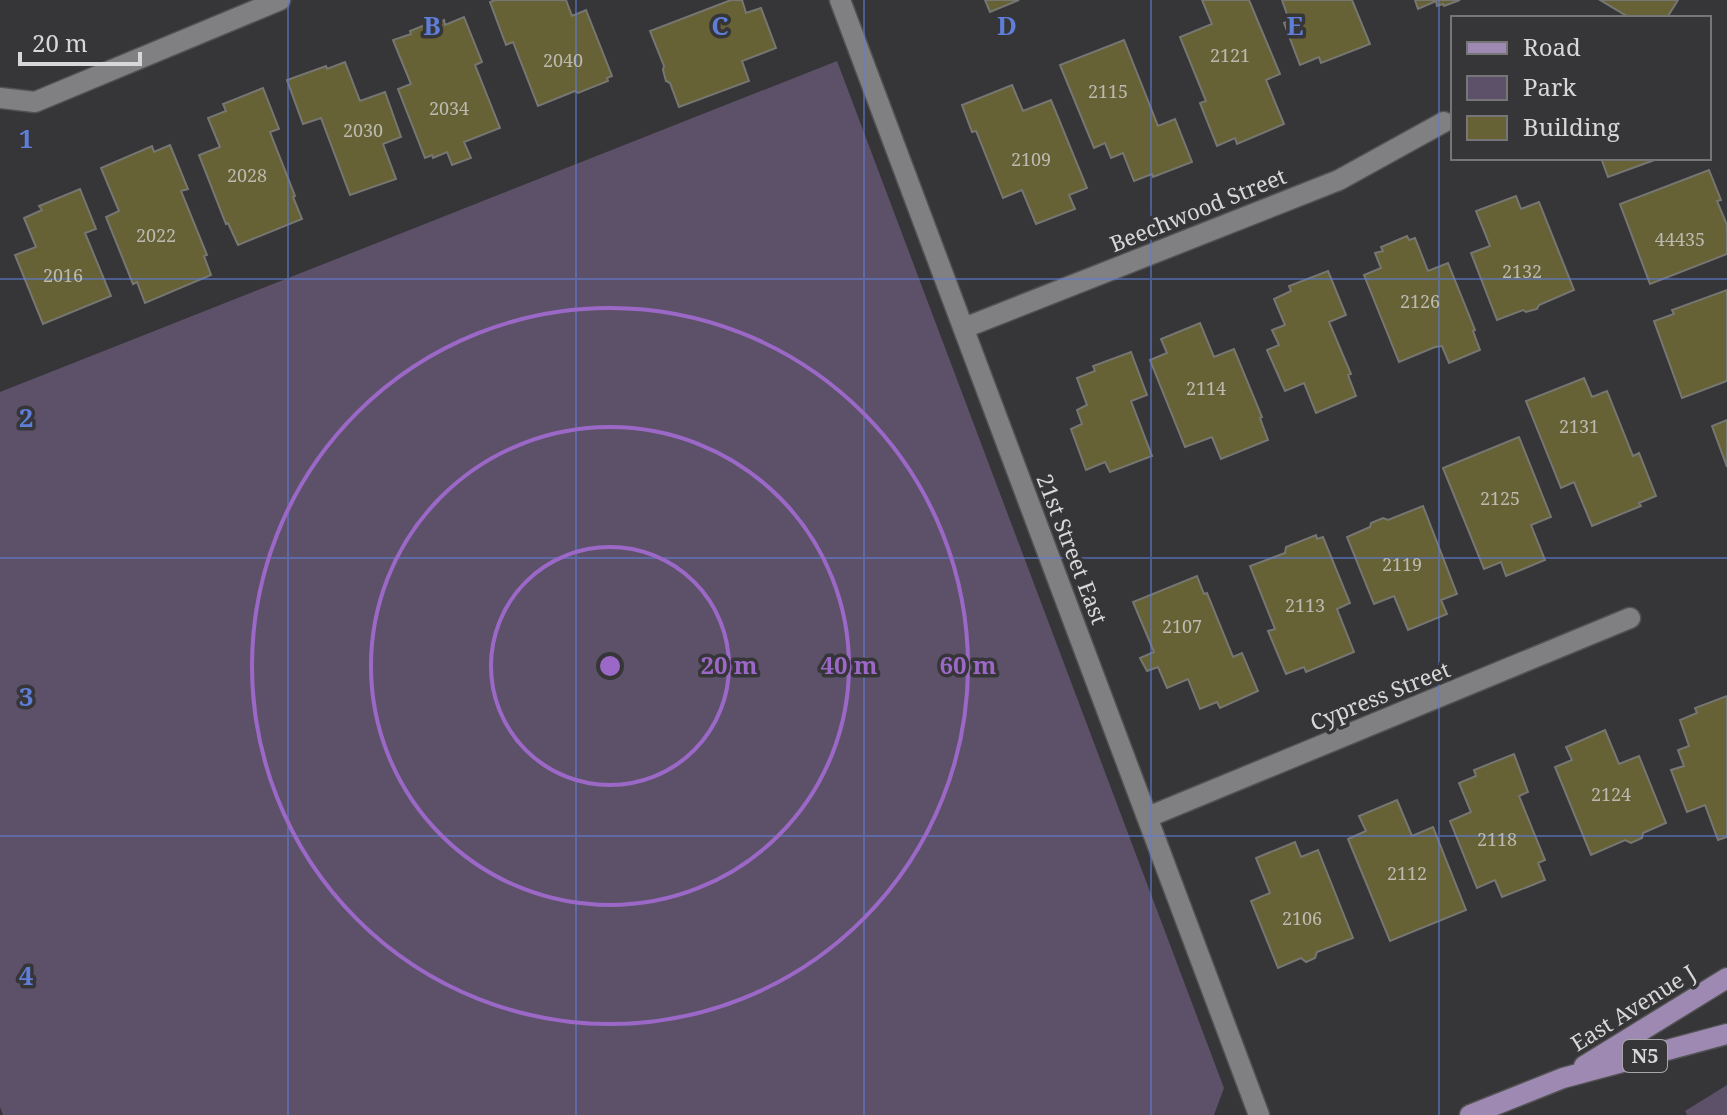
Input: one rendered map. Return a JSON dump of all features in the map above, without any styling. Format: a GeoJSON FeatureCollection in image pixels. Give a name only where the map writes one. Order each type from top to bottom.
{"type":"FeatureCollection","features":[{"type":"Feature","properties":{"kind":"main road","name":"East Avenue J"},"geometry":{"type":"LineString","coordinates":[[1563,1078],[1727,978]]}},
{"type":"Feature","properties":{"kind":"main road","name":"East Avenue J"},"geometry":{"type":"LineString","coordinates":[[1470,1115],[1563,1078],[1727,1034]]}},
{"type":"Feature","properties":{"kind":"street"},"geometry":{"type":"LineString","coordinates":[[0,98],[35,102],[280,0]]}},
{"type":"Feature","properties":{"kind":"street","name":"21st Street East"},"geometry":{"type":"LineString","coordinates":[[840,0],[1259,1115]]}},
{"type":"Feature","properties":{"kind":"street","name":"Beechwood Street"},"geometry":{"type":"LineString","coordinates":[[964,328],[1339,180],[1444,122]]}},
{"type":"Feature","properties":{"kind":"street","name":"Cypress Street"},"geometry":{"type":"LineString","coordinates":[[1148,817],[1630,618]]}},
{"type":"Feature","properties":{"kind":"green space"},"geometry":{"type":"Polygon","coordinates":[[[837,61],[1224,1088],[1214,1115],[3,1115],[0,1107],[0,392],[837,61]]]}},
{"type":"Feature","properties":{"kind":"green space"},"geometry":{"type":"Polygon","coordinates":[[[1727,1085],[1727,1115],[1687,1115],[1685,1111],[1727,1085]]]}},
{"type":"Feature","properties":{"kind":"building"},"geometry":{"type":"Polygon","coordinates":[[[566,0],[572,16],[586,10],[612,76],[607,78],[608,81],[538,106],[513,42],[506,45],[490,2],[566,0]]]}},
{"type":"Feature","properties":{"kind":"building"},"geometry":{"type":"Polygon","coordinates":[[[731,0],[742,0],[746,13],[761,8],[776,48],[742,61],[749,81],[679,107],[670,83],[666,81],[664,66],[650,31],[731,0]]]}},
{"type":"Feature","properties":{"kind":"building"},"geometry":{"type":"Polygon","coordinates":[[[985,0],[1019,0],[990,12],[985,0]]]}},
{"type":"Feature","properties":{"kind":"building"},"geometry":{"type":"Polygon","coordinates":[[[1202,0],[1249,0],[1280,74],[1266,80],[1284,124],[1237,144],[1235,138],[1217,146],[1200,103],[1206,101],[1180,37],[1212,24],[1202,0]]]}},
{"type":"Feature","properties":{"kind":"building"},"geometry":{"type":"Polygon","coordinates":[[[1282,0],[1352,0],[1370,44],[1321,63],[1319,57],[1300,65],[1284,23],[1289,20],[1282,0]]]}},
{"type":"Feature","properties":{"kind":"building"},"geometry":{"type":"Polygon","coordinates":[[[1415,0],[1460,0],[1444,6],[1437,6],[1436,1],[1418,9],[1415,0]]]}},
{"type":"Feature","properties":{"kind":"building"},"geometry":{"type":"Polygon","coordinates":[[[1600,0],[1678,0],[1668,16],[1627,16],[1600,0]]]}},
{"type":"Feature","properties":{"kind":"building"},"geometry":{"type":"Polygon","coordinates":[[[464,17],[482,62],[475,65],[500,128],[464,142],[471,158],[452,165],[447,152],[425,158],[398,89],[411,84],[393,40],[437,20],[438,23],[444,20],[445,25],[464,17]]]}},
{"type":"Feature","properties":{"kind":"building"},"geometry":{"type":"Polygon","coordinates":[[[1124,40],[1158,126],[1175,119],[1192,162],[1134,181],[1123,153],[1111,158],[1105,143],[1094,148],[1060,65],[1124,40]]]}},
{"type":"Feature","properties":{"kind":"building"},"geometry":{"type":"Polygon","coordinates":[[[345,62],[360,101],[385,92],[401,137],[383,144],[396,179],[350,195],[321,118],[303,124],[287,80],[345,62]]]}},
{"type":"Feature","properties":{"kind":"building"},"geometry":{"type":"Polygon","coordinates":[[[1012,85],[1023,111],[1051,100],[1087,188],[1069,195],[1075,209],[1036,224],[1022,190],[1003,198],[962,105],[1012,85]]]}},
{"type":"Feature","properties":{"kind":"building"},"geometry":{"type":"Polygon","coordinates":[[[263,88],[279,129],[270,132],[302,219],[238,245],[226,224],[199,155],[220,147],[208,118],[226,111],[223,104],[263,88]]]}},
{"type":"Feature","properties":{"kind":"building"},"geometry":{"type":"Polygon","coordinates":[[[170,145],[188,189],[181,191],[207,255],[204,256],[211,275],[145,303],[137,282],[133,284],[106,217],[119,211],[101,168],[152,146],[154,152],[170,145]]]}},
{"type":"Feature","properties":{"kind":"building"},"geometry":{"type":"Polygon","coordinates":[[[1602,160],[1655,160],[1608,177],[1602,160]]]}},
{"type":"Feature","properties":{"kind":"building"},"geometry":{"type":"Polygon","coordinates":[[[1709,170],[1727,225],[1727,254],[1650,284],[1620,204],[1709,170]]]}},
{"type":"Feature","properties":{"kind":"building"},"geometry":{"type":"Polygon","coordinates":[[[80,189],[96,229],[85,233],[111,296],[43,324],[15,255],[36,247],[24,218],[42,210],[39,206],[80,189]]]}},
{"type":"Feature","properties":{"kind":"building"},"geometry":{"type":"Polygon","coordinates":[[[1516,196],[1521,209],[1539,202],[1574,290],[1539,305],[1537,309],[1523,310],[1497,320],[1471,253],[1490,246],[1476,211],[1516,196]]]}},
{"type":"Feature","properties":{"kind":"building"},"geometry":{"type":"Polygon","coordinates":[[[1407,236],[1409,240],[1415,238],[1428,271],[1448,263],[1480,350],[1449,363],[1442,346],[1435,347],[1399,362],[1364,275],[1381,268],[1375,253],[1383,251],[1381,247],[1407,236]]]}},
{"type":"Feature","properties":{"kind":"building"},"geometry":{"type":"Polygon","coordinates":[[[1328,271],[1346,315],[1329,322],[1351,374],[1348,375],[1356,396],[1316,413],[1304,383],[1285,391],[1267,350],[1279,345],[1272,330],[1285,325],[1274,299],[1291,291],[1289,286],[1328,271]]]}},
{"type":"Feature","properties":{"kind":"building"},"geometry":{"type":"Polygon","coordinates":[[[1727,290],[1727,381],[1682,398],[1654,321],[1674,314],[1672,310],[1727,290]]]}},
{"type":"Feature","properties":{"kind":"building"},"geometry":{"type":"Polygon","coordinates":[[[1200,323],[1214,357],[1234,349],[1262,417],[1268,440],[1221,459],[1212,437],[1185,447],[1150,360],[1167,353],[1161,339],[1200,323]]]}},
{"type":"Feature","properties":{"kind":"building"},"geometry":{"type":"Polygon","coordinates":[[[1131,352],[1147,395],[1131,401],[1152,456],[1110,472],[1105,462],[1086,470],[1071,429],[1082,424],[1077,410],[1087,405],[1077,378],[1095,371],[1093,366],[1131,352]]]}},
{"type":"Feature","properties":{"kind":"building"},"geometry":{"type":"Polygon","coordinates":[[[1584,378],[1592,397],[1607,391],[1633,456],[1639,453],[1656,496],[1639,503],[1641,506],[1592,526],[1574,482],[1561,488],[1526,401],[1584,378]]]}},
{"type":"Feature","properties":{"kind":"building"},"geometry":{"type":"Polygon","coordinates":[[[1727,420],[1727,467],[1712,426],[1727,420]]]}},
{"type":"Feature","properties":{"kind":"building"},"geometry":{"type":"Polygon","coordinates":[[[1519,437],[1551,517],[1531,525],[1545,560],[1506,576],[1501,562],[1484,569],[1443,468],[1519,437]]]}},
{"type":"Feature","properties":{"kind":"building"},"geometry":{"type":"Polygon","coordinates":[[[1423,506],[1457,594],[1441,600],[1447,614],[1408,630],[1394,596],[1374,604],[1347,537],[1383,518],[1388,520],[1423,506]]]}},
{"type":"Feature","properties":{"kind":"building"},"geometry":{"type":"Polygon","coordinates":[[[1316,535],[1317,539],[1323,537],[1350,603],[1337,609],[1354,652],[1306,672],[1304,667],[1286,674],[1268,631],[1275,629],[1250,566],[1285,553],[1286,547],[1316,535]]]}},
{"type":"Feature","properties":{"kind":"building"},"geometry":{"type":"Polygon","coordinates":[[[1197,576],[1233,657],[1242,653],[1258,691],[1220,708],[1217,702],[1200,709],[1188,679],[1167,688],[1158,667],[1147,671],[1140,658],[1154,652],[1133,602],[1197,576]]]}},
{"type":"Feature","properties":{"kind":"building"},"geometry":{"type":"Polygon","coordinates":[[[1727,696],[1727,837],[1718,840],[1705,805],[1687,812],[1671,770],[1684,766],[1678,750],[1689,746],[1680,720],[1697,713],[1695,708],[1727,696]]]}},
{"type":"Feature","properties":{"kind":"building"},"geometry":{"type":"Polygon","coordinates":[[[1605,730],[1619,764],[1639,756],[1666,823],[1643,833],[1642,838],[1631,843],[1625,840],[1591,855],[1555,767],[1572,760],[1566,747],[1605,730]]]}},
{"type":"Feature","properties":{"kind":"building"},"geometry":{"type":"Polygon","coordinates":[[[1514,754],[1528,792],[1519,796],[1545,860],[1538,863],[1545,880],[1502,897],[1495,880],[1477,888],[1450,821],[1471,812],[1459,783],[1476,776],[1474,770],[1514,754]]]}},
{"type":"Feature","properties":{"kind":"building"},"geometry":{"type":"Polygon","coordinates":[[[1397,800],[1412,836],[1433,827],[1466,910],[1390,941],[1348,839],[1366,831],[1359,816],[1397,800]]]}},
{"type":"Feature","properties":{"kind":"building"},"geometry":{"type":"Polygon","coordinates":[[[1295,842],[1301,857],[1318,850],[1353,938],[1317,952],[1315,958],[1306,962],[1301,958],[1278,968],[1251,901],[1270,893],[1256,858],[1295,842]]]}}]}
